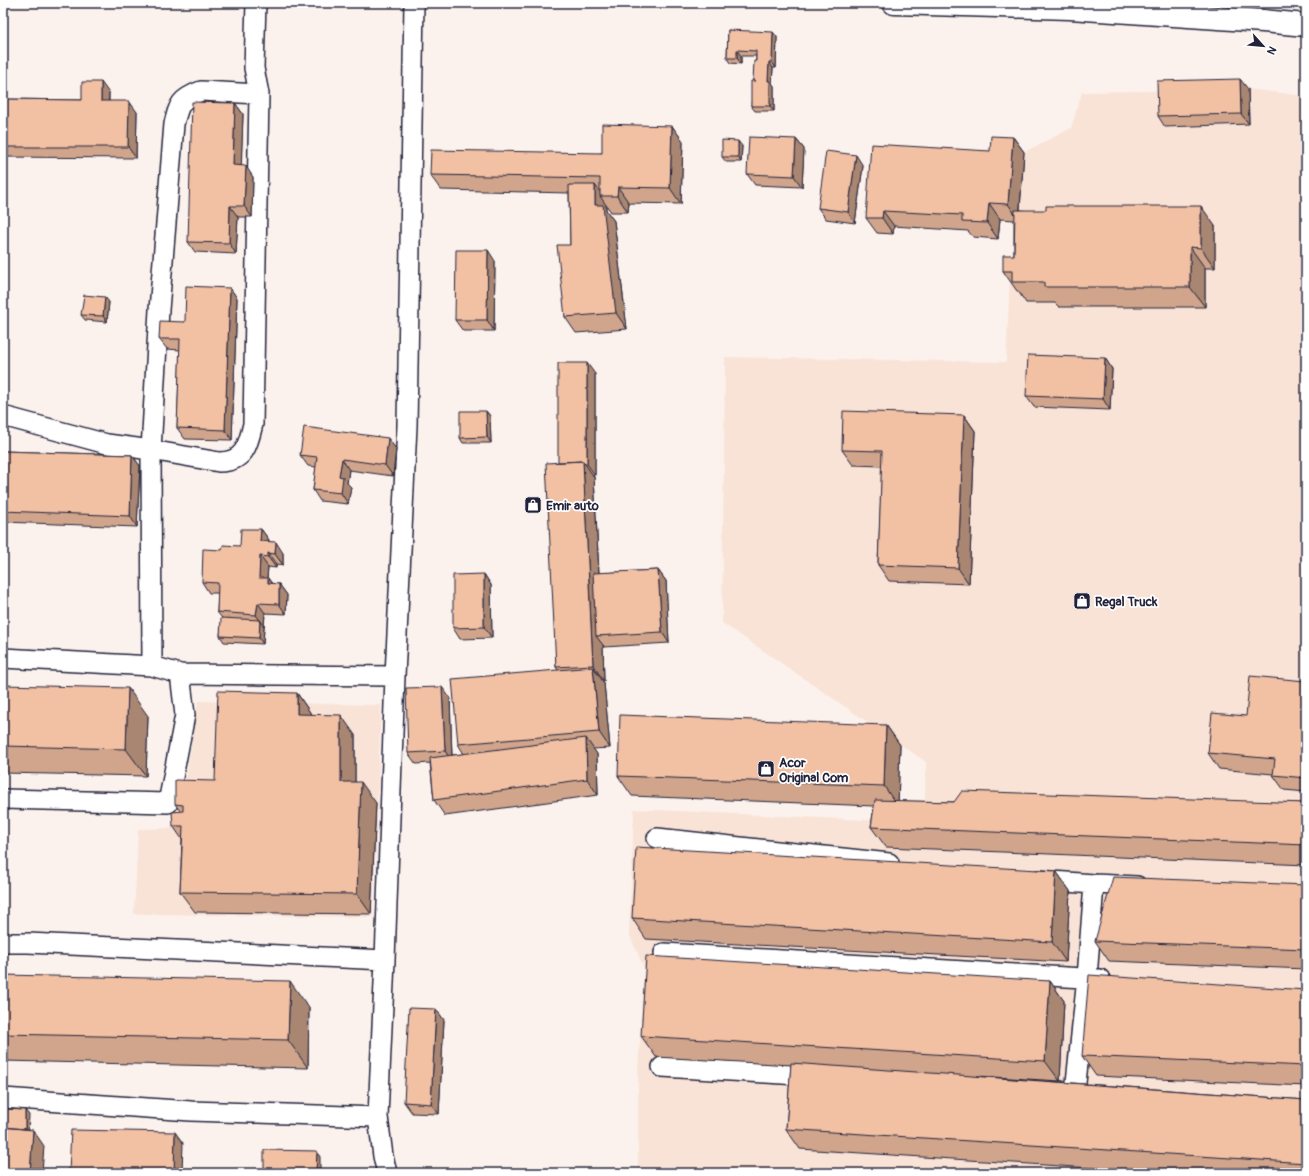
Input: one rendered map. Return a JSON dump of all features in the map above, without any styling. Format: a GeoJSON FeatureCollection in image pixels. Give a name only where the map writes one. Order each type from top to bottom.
{"type":"FeatureCollection","features":[{"type":"Feature","properties":{"kind":"main road"},"geometry":{"type":"LineString","coordinates":[[894,3],[1070,8],[1306,25]]}},
{"type":"Feature","properties":{"kind":"lane"},"geometry":{"type":"LineString","coordinates":[[3,416],[107,444],[219,462],[230,462],[238,458],[243,452],[250,438],[254,424],[259,94],[254,68],[256,3]]}},
{"type":"Feature","properties":{"kind":"lane"},"geometry":{"type":"LineString","coordinates":[[387,1173],[383,1156],[378,1117],[395,676],[407,426],[414,3]]}},
{"type":"Feature","properties":{"kind":"lane"},"geometry":{"type":"LineString","coordinates":[[152,666],[151,450],[159,302],[174,124],[183,100],[200,91],[259,94]]}},
{"type":"Feature","properties":{"kind":"lane"},"geometry":{"type":"LineString","coordinates":[[3,658],[152,666],[180,674],[395,676]]}},
{"type":"Feature","properties":{"kind":"lane"},"geometry":{"type":"LineString","coordinates":[[3,799],[168,803],[185,715],[180,674]]}},
{"type":"Feature","properties":{"kind":"lane"},"geometry":{"type":"LineString","coordinates":[[657,838],[876,861],[907,866]]}},
{"type":"Feature","properties":{"kind":"lane"},"geometry":{"type":"LineString","coordinates":[[1024,878],[1094,884],[1157,887]]}},
{"type":"Feature","properties":{"kind":"lane"},"geometry":{"type":"LineString","coordinates":[[1043,1090],[1083,1093],[1087,978],[1094,884]]}},
{"type":"Feature","properties":{"kind":"lane"},"geometry":{"type":"LineString","coordinates":[[3,943],[36,943],[385,960]]}},
{"type":"Feature","properties":{"kind":"lane"},"geometry":{"type":"LineString","coordinates":[[664,953],[1118,980]]}},
{"type":"Feature","properties":{"kind":"lane"},"geometry":{"type":"LineString","coordinates":[[662,1067],[829,1077]]}},
{"type":"Feature","properties":{"kind":"lane"},"geometry":{"type":"LineString","coordinates":[[3,1098],[191,1111],[378,1117]]}},
{"type":"Feature","properties":{"kind":"shaded area"},"geometry":{"type":"Polygon","coordinates":[[[1248,89],[1306,96],[1306,1173],[638,1173],[638,1073],[644,968],[629,934],[634,809],[889,821],[924,821],[926,762],[722,623],[725,357],[1006,362],[1010,274],[1019,220],[1024,152],[1071,128],[1082,92],[1248,89]]]}},
{"type":"Feature","properties":{"kind":"shaded area"},"geometry":{"type":"Polygon","coordinates":[[[198,701],[381,705],[373,917],[134,914],[138,829],[178,828],[198,701]]]}},
{"type":"Feature","properties":{"kind":"building"},"geometry":{"type":"Polygon","coordinates":[[[728,30],[773,32],[772,62],[769,62],[768,81],[770,81],[770,106],[751,106],[751,81],[755,81],[753,80],[756,51],[737,50],[737,58],[727,58],[728,30]]]}},
{"type":"Feature","properties":{"kind":"building"},"geometry":{"type":"Polygon","coordinates":[[[1240,79],[1241,114],[1158,116],[1157,81],[1240,79]]]}},
{"type":"Feature","properties":{"kind":"building"},"geometry":{"type":"Polygon","coordinates":[[[82,82],[101,82],[101,101],[129,101],[128,147],[3,147],[3,99],[82,100],[82,82]]]}},
{"type":"Feature","properties":{"kind":"building"},"geometry":{"type":"Polygon","coordinates":[[[192,102],[235,103],[233,165],[246,166],[244,206],[230,206],[229,243],[188,242],[192,102]]]}},
{"type":"Feature","properties":{"kind":"building"},"geometry":{"type":"Polygon","coordinates":[[[602,124],[672,126],[670,188],[618,187],[617,196],[600,196],[600,178],[430,175],[431,150],[602,153],[602,124]]]}},
{"type":"Feature","properties":{"kind":"building"},"geometry":{"type":"Polygon","coordinates":[[[991,136],[1013,137],[1008,204],[989,203],[987,223],[962,222],[962,215],[883,211],[882,218],[866,218],[871,144],[990,151],[991,136]]]}},
{"type":"Feature","properties":{"kind":"building"},"geometry":{"type":"Polygon","coordinates":[[[749,137],[796,139],[794,176],[747,174],[749,137]]]}},
{"type":"Feature","properties":{"kind":"building"},"geometry":{"type":"Polygon","coordinates":[[[722,140],[738,141],[738,157],[722,157],[722,140]]]}},
{"type":"Feature","properties":{"kind":"building"},"geometry":{"type":"Polygon","coordinates":[[[826,151],[856,155],[848,212],[818,208],[826,151]]]}},
{"type":"Feature","properties":{"kind":"building"},"geometry":{"type":"Polygon","coordinates":[[[569,185],[595,185],[595,205],[603,205],[616,313],[565,317],[557,245],[570,245],[569,185]]]}},
{"type":"Feature","properties":{"kind":"building"},"geometry":{"type":"Polygon","coordinates":[[[1046,206],[1201,206],[1201,248],[1190,247],[1190,287],[1044,287],[1044,282],[1012,282],[1012,271],[1003,271],[1003,255],[1014,255],[1015,210],[1046,210],[1046,206]]]}},
{"type":"Feature","properties":{"kind":"building"},"geometry":{"type":"Polygon","coordinates":[[[456,250],[488,250],[487,320],[455,320],[456,250]]]}},
{"type":"Feature","properties":{"kind":"building"},"geometry":{"type":"Polygon","coordinates":[[[186,286],[230,288],[225,430],[177,428],[180,339],[159,339],[160,321],[185,322],[186,286]]]}},
{"type":"Feature","properties":{"kind":"building"},"geometry":{"type":"Polygon","coordinates":[[[84,295],[105,297],[103,316],[81,315],[84,295]]]}},
{"type":"Feature","properties":{"kind":"building"},"geometry":{"type":"Polygon","coordinates":[[[1028,355],[1105,358],[1103,399],[1026,396],[1028,355]]]}},
{"type":"Feature","properties":{"kind":"building"},"geometry":{"type":"Polygon","coordinates":[[[558,363],[587,363],[587,464],[583,461],[558,462],[558,363]]]}},
{"type":"Feature","properties":{"kind":"building"},"geometry":{"type":"Polygon","coordinates":[[[460,411],[486,411],[487,437],[460,438],[460,411]]]}},
{"type":"Feature","properties":{"kind":"building"},"geometry":{"type":"Polygon","coordinates":[[[843,411],[964,415],[958,568],[878,565],[882,451],[842,450],[843,411]]]}},
{"type":"Feature","properties":{"kind":"building"},"geometry":{"type":"Polygon","coordinates":[[[304,427],[388,438],[385,465],[342,459],[339,476],[343,477],[341,493],[313,490],[317,457],[300,455],[304,427]]]}},
{"type":"Feature","properties":{"kind":"building"},"geometry":{"type":"Polygon","coordinates":[[[3,451],[132,455],[130,516],[3,511],[3,451]]]}},
{"type":"Feature","properties":{"kind":"building"},"geometry":{"type":"Polygon","coordinates":[[[583,461],[593,665],[556,667],[546,463],[583,461]]]}},
{"type":"Feature","properties":{"kind":"building"},"geometry":{"type":"Polygon","coordinates":[[[241,529],[261,529],[260,541],[276,542],[275,554],[268,553],[268,557],[260,556],[259,578],[268,578],[268,583],[279,584],[279,604],[258,603],[256,615],[217,612],[218,583],[202,582],[203,549],[222,550],[223,545],[240,546],[241,529]]]}},
{"type":"Feature","properties":{"kind":"building"},"geometry":{"type":"Polygon","coordinates":[[[658,570],[662,632],[596,636],[593,573],[658,570]]]}},
{"type":"Feature","properties":{"kind":"building"},"geometry":{"type":"Polygon","coordinates":[[[484,574],[484,627],[453,628],[453,575],[484,574]]]}},
{"type":"Feature","properties":{"kind":"building"},"geometry":{"type":"Polygon","coordinates":[[[221,618],[260,620],[259,638],[220,636],[221,618]]]}},
{"type":"Feature","properties":{"kind":"building"},"geometry":{"type":"Polygon","coordinates":[[[593,667],[599,732],[458,744],[452,679],[593,667]]]}},
{"type":"Feature","properties":{"kind":"building"},"geometry":{"type":"Polygon","coordinates":[[[1250,676],[1306,681],[1306,778],[1273,775],[1275,759],[1208,753],[1212,713],[1246,716],[1250,676]]]}},
{"type":"Feature","properties":{"kind":"building"},"geometry":{"type":"Polygon","coordinates":[[[3,685],[128,688],[126,749],[3,746],[3,685]]]}},
{"type":"Feature","properties":{"kind":"building"},"geometry":{"type":"Polygon","coordinates":[[[442,687],[445,751],[408,753],[406,688],[442,687]]]}},
{"type":"Feature","properties":{"kind":"building"},"geometry":{"type":"Polygon","coordinates":[[[218,691],[297,693],[297,714],[341,715],[341,782],[361,782],[357,894],[180,892],[183,826],[173,826],[172,812],[183,811],[183,805],[175,804],[175,780],[215,781],[218,691]]]}},
{"type":"Feature","properties":{"kind":"building"},"geometry":{"type":"Polygon","coordinates":[[[620,715],[886,725],[884,786],[618,776],[620,715]]]}},
{"type":"Feature","properties":{"kind":"building"},"geometry":{"type":"Polygon","coordinates":[[[586,738],[587,779],[434,800],[430,758],[586,738]]]}},
{"type":"Feature","properties":{"kind":"building"},"geometry":{"type":"Polygon","coordinates":[[[962,791],[1306,803],[1306,845],[871,827],[875,800],[954,802],[962,791]]]}},
{"type":"Feature","properties":{"kind":"building"},"geometry":{"type":"Polygon","coordinates":[[[636,847],[1056,871],[1052,942],[632,918],[636,847]]]}},
{"type":"Feature","properties":{"kind":"building"},"geometry":{"type":"Polygon","coordinates":[[[1113,877],[1306,885],[1306,949],[1095,941],[1113,877]]]}},
{"type":"Feature","properties":{"kind":"building"},"geometry":{"type":"Polygon","coordinates":[[[646,956],[1050,981],[1045,1061],[641,1036],[646,956]]]}},
{"type":"Feature","properties":{"kind":"building"},"geometry":{"type":"Polygon","coordinates":[[[3,975],[290,981],[288,1040],[3,1034],[3,975]]]}},
{"type":"Feature","properties":{"kind":"building"},"geometry":{"type":"Polygon","coordinates":[[[1089,975],[1306,990],[1306,1066],[1082,1056],[1089,975]]]}},
{"type":"Feature","properties":{"kind":"building"},"geometry":{"type":"Polygon","coordinates":[[[409,1008],[436,1009],[431,1104],[404,1102],[409,1008]]]}},
{"type":"Feature","properties":{"kind":"building"},"geometry":{"type":"Polygon","coordinates":[[[791,1063],[1306,1100],[1306,1163],[786,1129],[791,1063]]]}},
{"type":"Feature","properties":{"kind":"building"},"geometry":{"type":"Polygon","coordinates":[[[3,1109],[25,1110],[25,1129],[3,1127],[3,1109]]]}},
{"type":"Feature","properties":{"kind":"building"},"geometry":{"type":"Polygon","coordinates":[[[3,1127],[33,1130],[30,1173],[3,1173],[3,1127]]]}},
{"type":"Feature","properties":{"kind":"building"},"geometry":{"type":"Polygon","coordinates":[[[71,1130],[175,1132],[174,1173],[69,1173],[71,1130]]]}},
{"type":"Feature","properties":{"kind":"building"},"geometry":{"type":"Polygon","coordinates":[[[264,1150],[317,1151],[316,1173],[264,1173],[264,1150]]]}},
{"type":"Feature","properties":{"kind":"place","name":"Emir auto"},"geometry":{"type":"Point","coordinates":[533,505]}},
{"type":"Feature","properties":{"kind":"place","name":"Regal Truck"},"geometry":{"type":"Point","coordinates":[1082,601]}},
{"type":"Feature","properties":{"kind":"place","name":"Acor Original Com"},"geometry":{"type":"Point","coordinates":[766,769]}}]}
